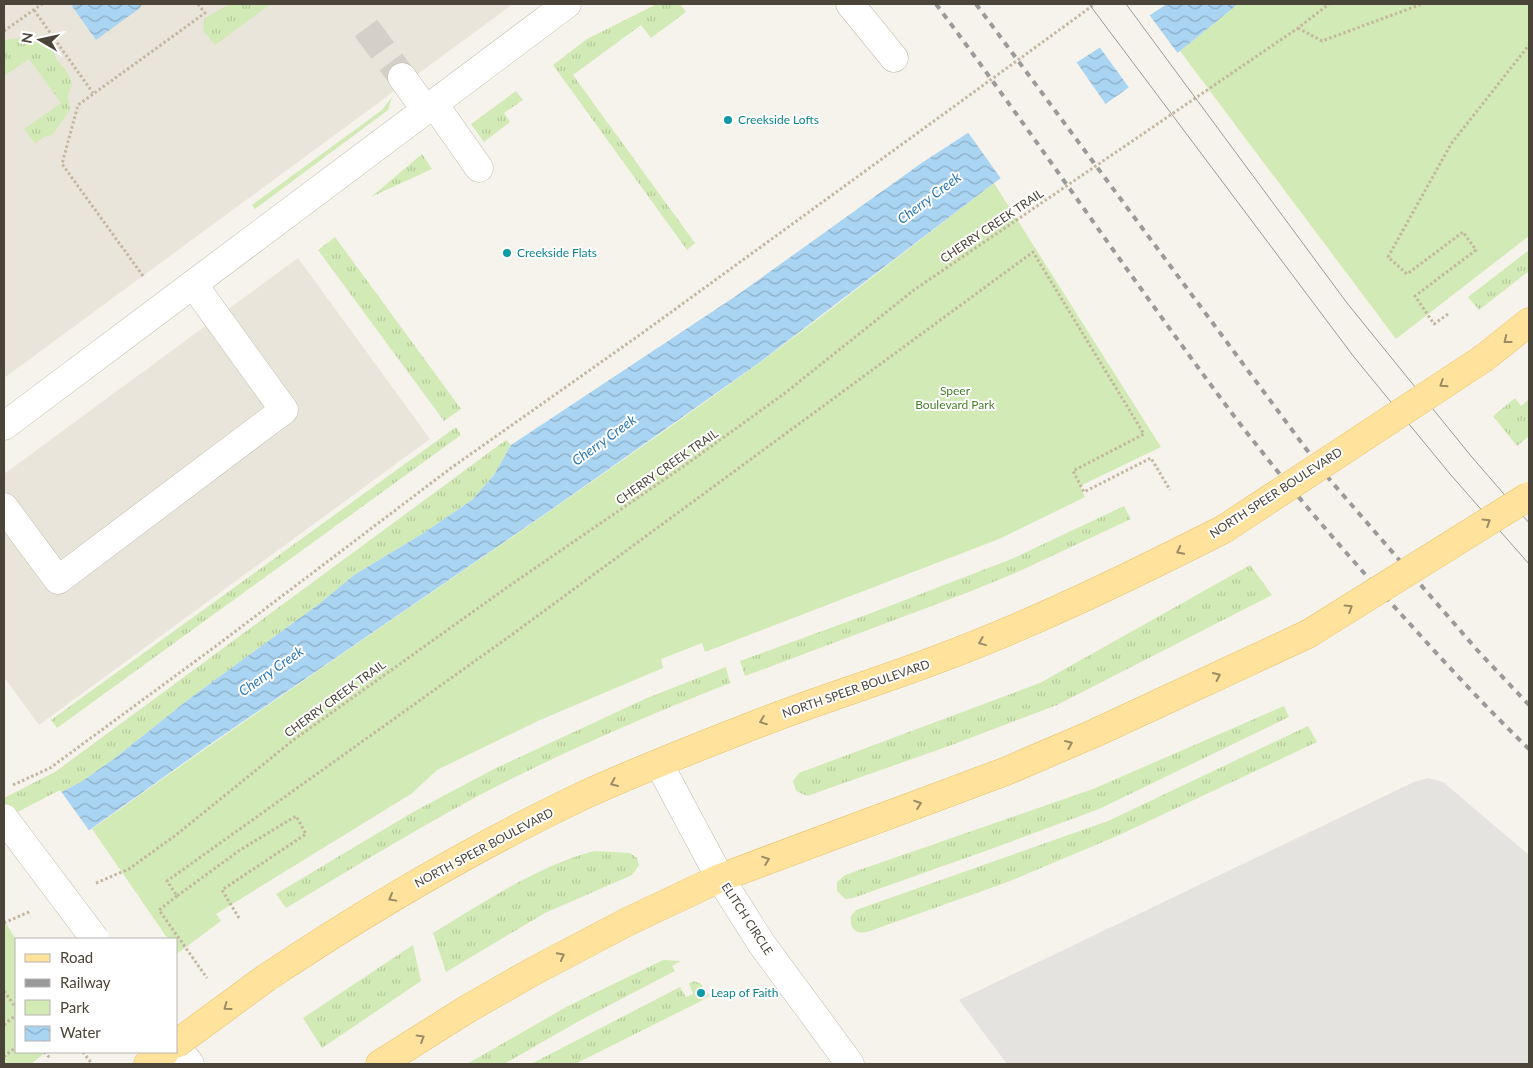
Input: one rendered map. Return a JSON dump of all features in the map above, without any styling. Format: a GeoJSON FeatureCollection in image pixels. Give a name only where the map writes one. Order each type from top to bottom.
{"type":"FeatureCollection","features":[{"type":"Feature","properties":{"kind":"main road","name":"NORTH SPEER BOULEVARD"},"geometry":{"type":"LineString","coordinates":[[178,1044],[266,978],[381,904],[521,827],[581,797],[758,723],[934,661],[1027,624],[1130,577],[1224,529],[1484,358],[1529,322]]}},
{"type":"Feature","properties":{"kind":"main road"},"geometry":{"type":"LineString","coordinates":[[380,1064],[416,1040],[534,971],[627,922],[720,878],[1004,772],[1095,733],[1308,634],[1529,496]]}},
{"type":"Feature","properties":{"kind":"main road"},"geometry":{"type":"LineString","coordinates":[[148,1064],[164,1053]]}},
{"type":"Feature","properties":{"kind":"street"},"geometry":{"type":"LineString","coordinates":[[4,426],[567,4]]}},
{"type":"Feature","properties":{"kind":"street"},"geometry":{"type":"LineString","coordinates":[[850,4],[894,58]]}},
{"type":"Feature","properties":{"kind":"street"},"geometry":{"type":"LineString","coordinates":[[402,77],[430,107],[479,168]]}},
{"type":"Feature","properties":{"kind":"street"},"geometry":{"type":"LineString","coordinates":[[4,507],[58,580],[284,410],[193,284]]}},
{"type":"Feature","properties":{"kind":"street","name":"ELITCH CIRCLE"},"geometry":{"type":"LineString","coordinates":[[659,764],[720,878],[761,943],[850,1064]]}},
{"type":"Feature","properties":{"kind":"street"},"geometry":{"type":"LineString","coordinates":[[4,818],[94,938]]}},
{"type":"Feature","properties":{"kind":"street"},"geometry":{"type":"LineString","coordinates":[[178,1048],[190,1064]]}},
{"type":"Feature","properties":{"kind":"path"},"geometry":{"type":"LineString","coordinates":[[4,31],[42,4]]}},
{"type":"Feature","properties":{"kind":"path"},"geometry":{"type":"LineString","coordinates":[[143,276],[62,164],[78,105],[205,13],[198,4]]}},
{"type":"Feature","properties":{"kind":"path"},"geometry":{"type":"LineString","coordinates":[[11,786],[50,768],[452,468],[641,334],[1095,4]]}},
{"type":"Feature","properties":{"kind":"path","name":"CHERRY CREEK TRAIL"},"geometry":{"type":"LineString","coordinates":[[93,884],[129,869],[176,836],[292,741],[777,399],[914,290],[1298,28],[1328,4]]}},
{"type":"Feature","properties":{"kind":"path"},"geometry":{"type":"LineString","coordinates":[[1298,28],[1322,41],[1422,4]]}},
{"type":"Feature","properties":{"kind":"path"},"geometry":{"type":"LineString","coordinates":[[34,10],[93,93]]}},
{"type":"Feature","properties":{"kind":"path"},"geometry":{"type":"LineString","coordinates":[[1448,314],[1434,324],[1415,296],[1476,250],[1463,232],[1407,274],[1388,257],[1451,144],[1529,45]]}},
{"type":"Feature","properties":{"kind":"path"},"geometry":{"type":"LineString","coordinates":[[177,896],[167,881],[518,630],[1032,252],[1144,434],[1073,471],[1084,492],[1151,458],[1169,488]]}},
{"type":"Feature","properties":{"kind":"path"},"geometry":{"type":"LineString","coordinates":[[209,981],[159,910],[240,850],[296,816],[306,834],[222,890],[239,918]]}},
{"type":"Feature","properties":{"kind":"path"},"geometry":{"type":"LineString","coordinates":[[4,922],[40,907]]}},
{"type":"Feature","properties":{"kind":"path"},"geometry":{"type":"LineString","coordinates":[[4,991],[15,1007]]}},
{"type":"Feature","properties":{"kind":"path"},"geometry":{"type":"LineString","coordinates":[[4,1025],[15,1016]]}},
{"type":"Feature","properties":{"kind":"path"},"geometry":{"type":"LineString","coordinates":[[4,1057],[15,1048]]}},
{"type":"Feature","properties":{"kind":"path"},"geometry":{"type":"LineString","coordinates":[[45,1053],[50,1058]]}},
{"type":"Feature","properties":{"kind":"path"},"geometry":{"type":"LineString","coordinates":[[83,1053],[92,1064]]}},
{"type":"Feature","properties":{"kind":"shaded area"},"geometry":{"type":"Polygon","coordinates":[[[4,4],[513,4],[4,378],[4,4]]]}},
{"type":"Feature","properties":{"kind":"shaded area"},"geometry":{"type":"Polygon","coordinates":[[[298,258],[430,439],[39,725],[4,677],[4,474],[298,258]]]}},
{"type":"Feature","properties":{"kind":"shaded area"},"geometry":{"type":"Polygon","coordinates":[[[1428,778],[1443,782],[1529,855],[1529,1064],[1007,1064],[959,1000],[1414,782],[1428,778]]]}},
{"type":"Feature","properties":{"kind":"green space"},"geometry":{"type":"Polygon","coordinates":[[[230,4],[271,4],[215,45],[203,30],[205,18],[230,4]]]}},
{"type":"Feature","properties":{"kind":"green space"},"geometry":{"type":"Polygon","coordinates":[[[657,4],[680,4],[686,12],[651,38],[641,25],[573,75],[695,243],[687,250],[553,65],[587,39],[657,4]]]}},
{"type":"Feature","properties":{"kind":"green space"},"geometry":{"type":"Polygon","coordinates":[[[1238,4],[1529,4],[1529,236],[1396,339],[1180,51],[1238,4]]]}},
{"type":"Feature","properties":{"kind":"green space"},"geometry":{"type":"Polygon","coordinates":[[[21,38],[31,43],[39,42],[44,44],[54,52],[56,59],[66,70],[72,83],[68,97],[70,110],[52,135],[44,137],[35,144],[24,129],[61,103],[29,59],[4,76],[4,40],[21,38]]]}},
{"type":"Feature","properties":{"kind":"green space"},"geometry":{"type":"Polygon","coordinates":[[[516,91],[523,100],[504,113],[510,122],[484,142],[471,124],[516,91]]]}},
{"type":"Feature","properties":{"kind":"green space"},"geometry":{"type":"Polygon","coordinates":[[[392,97],[388,110],[255,209],[252,205],[382,110],[392,97]]]}},
{"type":"Feature","properties":{"kind":"green space"},"geometry":{"type":"Polygon","coordinates":[[[422,154],[432,169],[371,197],[422,154]]]}},
{"type":"Feature","properties":{"kind":"green space","name":"Speer Boulevard Park"},"geometry":{"type":"Polygon","coordinates":[[[994,183],[1161,447],[1080,486],[1085,497],[999,539],[705,652],[702,643],[661,659],[663,668],[540,720],[437,770],[411,794],[216,914],[221,921],[178,953],[178,938],[167,938],[92,829],[673,425],[815,321],[994,183]]]}},
{"type":"Feature","properties":{"kind":"green space"},"geometry":{"type":"Polygon","coordinates":[[[335,237],[461,409],[444,421],[318,250],[335,237]]]}},
{"type":"Feature","properties":{"kind":"green space"},"geometry":{"type":"Polygon","coordinates":[[[1529,250],[1529,271],[1479,310],[1468,297],[1529,250]]]}},
{"type":"Feature","properties":{"kind":"green space"},"geometry":{"type":"Polygon","coordinates":[[[1515,398],[1521,406],[1529,399],[1529,436],[1517,446],[1493,416],[1515,398]]]}},
{"type":"Feature","properties":{"kind":"green space"},"geometry":{"type":"Polygon","coordinates":[[[456,427],[461,435],[57,728],[51,720],[456,427]]]}},
{"type":"Feature","properties":{"kind":"green space"},"geometry":{"type":"Polygon","coordinates":[[[506,440],[511,445],[494,475],[472,500],[422,534],[354,575],[319,604],[189,699],[115,758],[81,782],[4,822],[4,798],[55,772],[506,440]]]}},
{"type":"Feature","properties":{"kind":"green space"},"geometry":{"type":"Polygon","coordinates":[[[1124,506],[1131,519],[1022,570],[969,592],[745,676],[740,661],[1014,558],[1124,506]]]}},
{"type":"Feature","properties":{"kind":"green space"},"geometry":{"type":"Polygon","coordinates":[[[1250,565],[1272,595],[1057,705],[949,746],[807,796],[796,791],[793,781],[799,773],[1040,683],[1250,565]]]}},
{"type":"Feature","properties":{"kind":"green space"},"geometry":{"type":"Polygon","coordinates":[[[726,667],[730,683],[617,730],[505,782],[422,827],[286,908],[276,894],[413,812],[496,768],[647,698],[726,667]]]}},
{"type":"Feature","properties":{"kind":"green space"},"geometry":{"type":"Polygon","coordinates":[[[1284,706],[1289,717],[1099,809],[853,898],[845,899],[837,891],[837,882],[845,875],[1093,789],[1284,706]]]}},
{"type":"Feature","properties":{"kind":"green space"},"geometry":{"type":"Polygon","coordinates":[[[1308,726],[1317,742],[1117,836],[1005,883],[867,932],[856,931],[852,927],[851,916],[856,910],[1108,821],[1308,726]]]}},
{"type":"Feature","properties":{"kind":"green space"},"geometry":{"type":"Polygon","coordinates":[[[594,851],[630,853],[637,858],[639,865],[632,875],[545,913],[446,972],[433,933],[511,886],[551,866],[594,851]]]}},
{"type":"Feature","properties":{"kind":"green space"},"geometry":{"type":"Polygon","coordinates":[[[4,921],[15,938],[15,1053],[45,1053],[31,1064],[4,1064],[4,921]]]}},
{"type":"Feature","properties":{"kind":"green space"},"geometry":{"type":"Polygon","coordinates":[[[413,945],[421,981],[322,1048],[303,1018],[413,945]]]}},
{"type":"Feature","properties":{"kind":"green space"},"geometry":{"type":"Polygon","coordinates":[[[663,960],[681,961],[672,966],[675,971],[579,1021],[504,1064],[467,1064],[568,1006],[663,960]]]}},
{"type":"Feature","properties":{"kind":"green space"},"geometry":{"type":"Polygon","coordinates":[[[695,981],[701,984],[709,996],[699,1002],[575,1064],[531,1064],[680,987],[686,997],[693,994],[689,983],[695,981]]]}},
{"type":"Feature","properties":{"kind":"water"},"geometry":{"type":"Polygon","coordinates":[[[74,4],[142,4],[140,8],[96,40],[72,6],[74,4]]]}},
{"type":"Feature","properties":{"kind":"water","name":"Cherry Creek"},"geometry":{"type":"Polygon","coordinates":[[[1167,4],[1238,4],[1180,51],[994,183],[756,365],[555,507],[206,747],[4,891],[4,822],[81,782],[115,758],[189,699],[319,604],[354,575],[422,534],[472,500],[494,475],[511,445],[736,296],[923,162],[1167,4]]]}},
{"type":"Feature","properties":{"kind":"pier"},"geometry":{"type":"Polygon","coordinates":[[[1148,13],[1179,55],[1130,89],[1098,45],[1148,13]]]}},
{"type":"Feature","properties":{"kind":"pier"},"geometry":{"type":"Polygon","coordinates":[[[1075,60],[1107,106],[1002,180],[967,131],[1075,60]]]}},
{"type":"Feature","properties":{"kind":"pier"},"geometry":{"type":"Polygon","coordinates":[[[60,790],[91,833],[4,893],[4,819],[60,790]]]}},
{"type":"Feature","properties":{"kind":"tunnel"},"geometry":{"type":"LineString","coordinates":[[366,28],[402,77]]}},
{"type":"Feature","properties":{"kind":"tram line"},"geometry":{"type":"LineString","coordinates":[[1089,4],[1354,357],[1450,474],[1529,564]]}},
{"type":"Feature","properties":{"kind":"tram line"},"geometry":{"type":"LineString","coordinates":[[1126,4],[1347,303],[1471,456],[1529,523]]}},
{"type":"Feature","properties":{"kind":"railway"},"geometry":{"type":"LineString","coordinates":[[936,4],[1193,361],[1267,458],[1323,526],[1435,652],[1529,749]]}},
{"type":"Feature","properties":{"kind":"railway"},"geometry":{"type":"LineString","coordinates":[[976,4],[1324,473],[1478,651],[1529,705]]}},
{"type":"Feature","properties":{"kind":"place","name":"Creekside Lofts"},"geometry":{"type":"Point","coordinates":[728,120]}},
{"type":"Feature","properties":{"kind":"place","name":"Creekside Flats"},"geometry":{"type":"Point","coordinates":[507,253]}},
{"type":"Feature","properties":{"kind":"place","name":"Leap of Faith"},"geometry":{"type":"Point","coordinates":[701,993]}}]}
